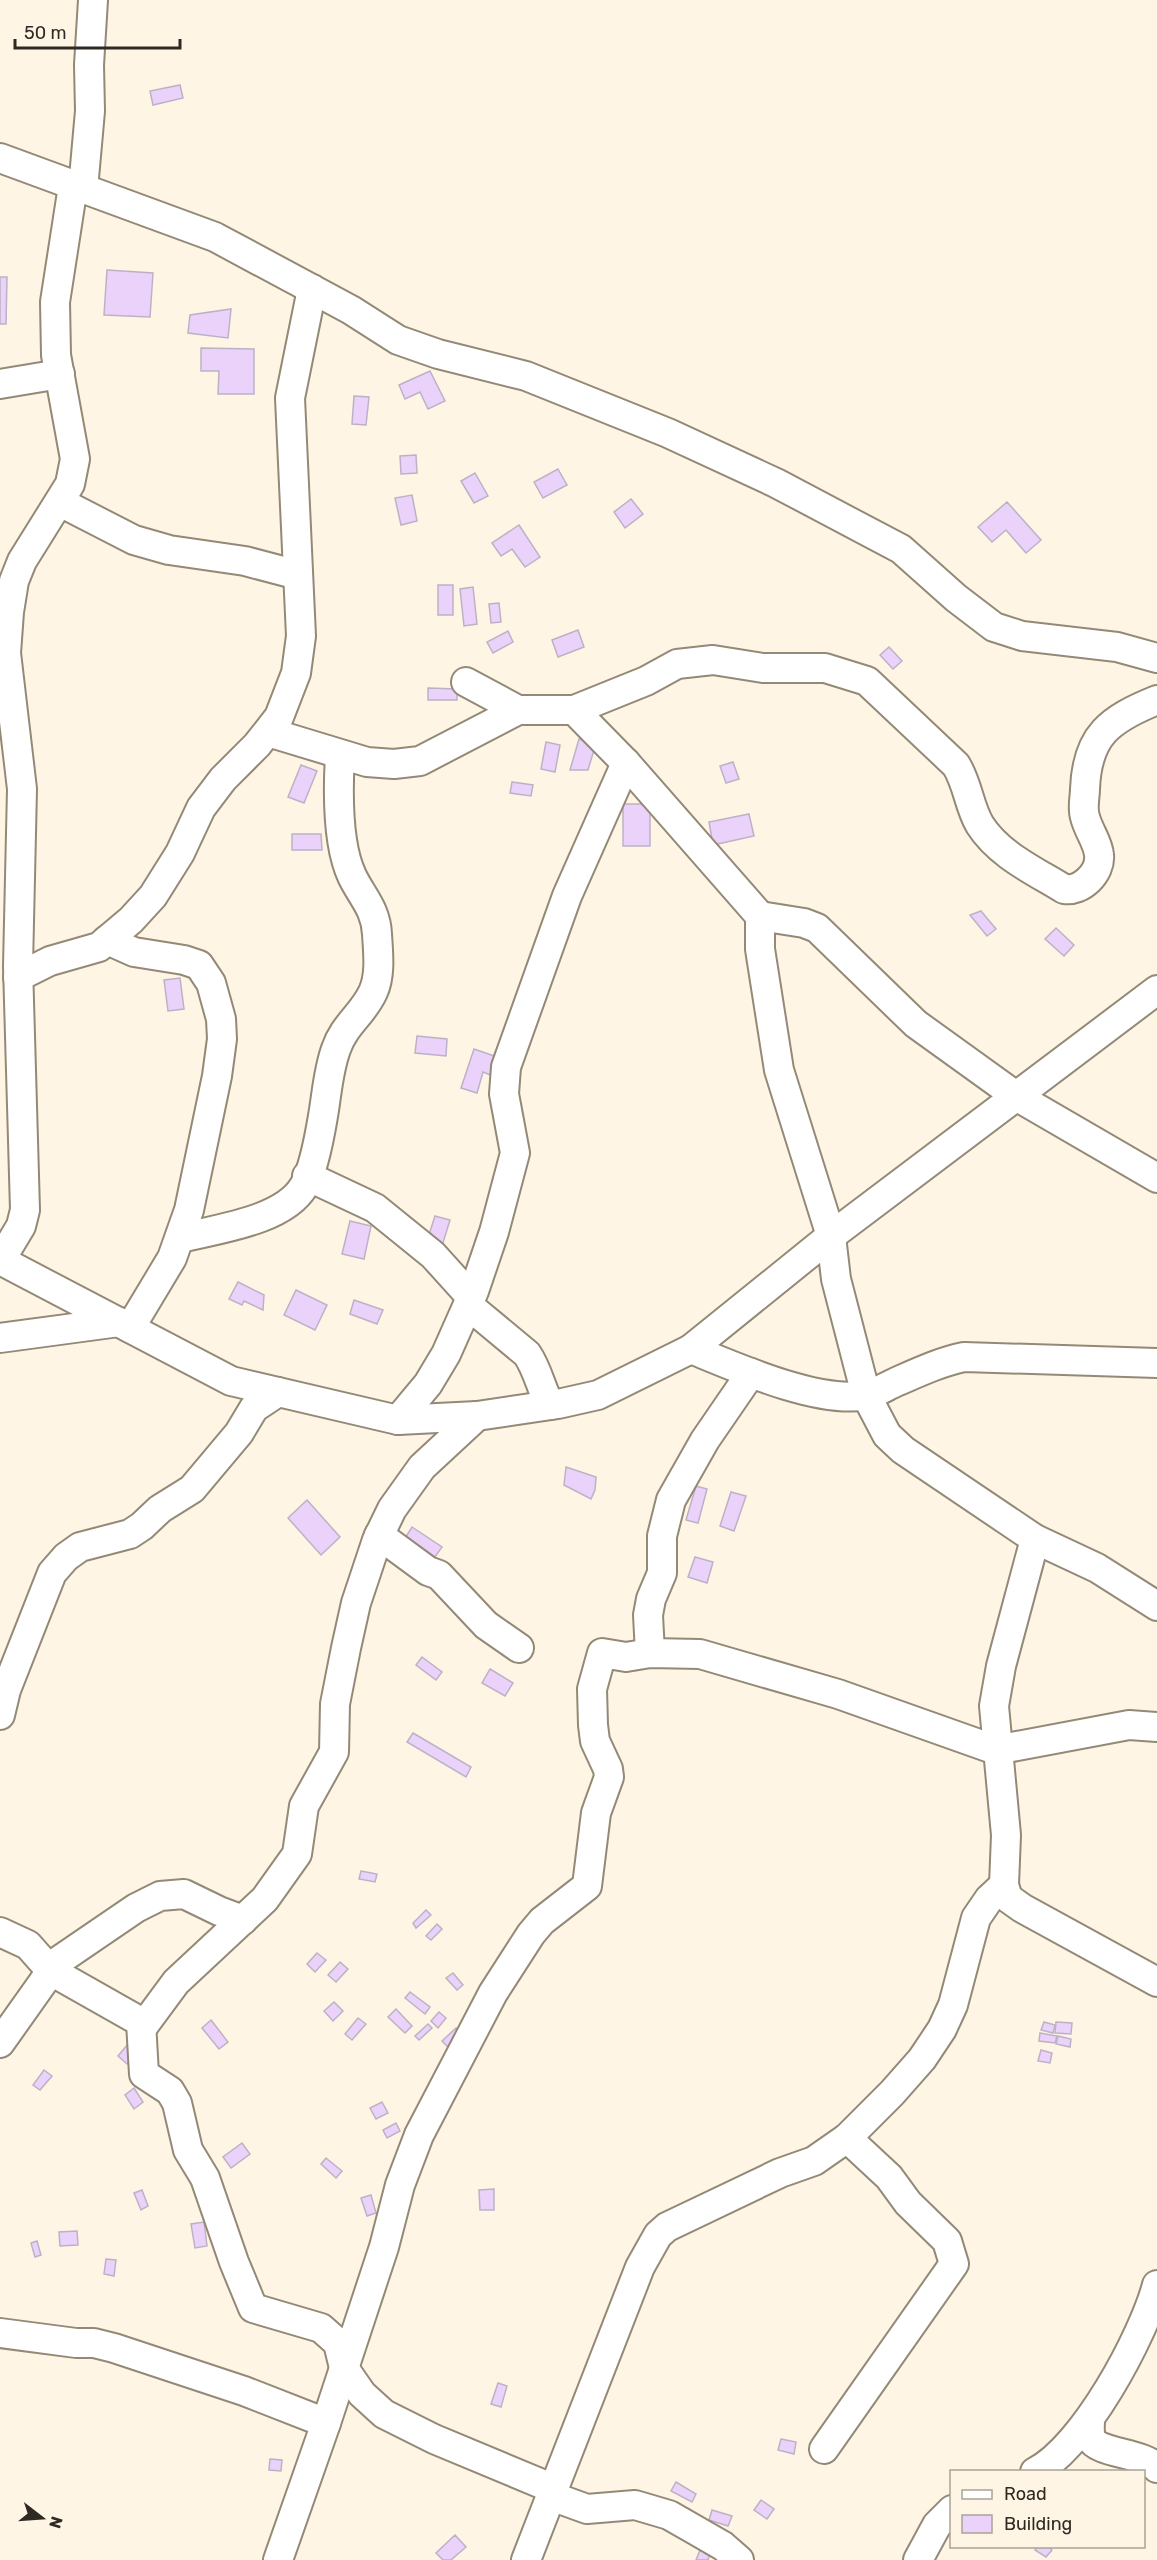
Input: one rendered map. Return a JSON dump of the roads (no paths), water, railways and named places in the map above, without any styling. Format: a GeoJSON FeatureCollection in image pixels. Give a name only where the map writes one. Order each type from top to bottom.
{"type":"FeatureCollection","features":[{"type":"Feature","properties":{"kind":"street"},"geometry":{"type":"LineString","coordinates":[[93,0],[88,65],[90,111],[78,188],[55,302],[56,355],[75,459],[70,484],[41,527],[22,561],[4,614],[6,653],[22,789],[18,977],[25,1210],[21,1226],[0,1260],[231,1381],[398,1420],[477,1416],[597,1395],[691,1349],[831,1236],[1157,990]]}},
{"type":"Feature","properties":{"kind":"street"},"geometry":{"type":"LineString","coordinates":[[0,158],[215,237],[312,289],[398,340],[438,354],[526,376],[668,433],[776,483],[901,549],[956,598],[993,627],[1022,636],[1118,648],[1157,658]]}},
{"type":"Feature","properties":{"kind":"street"},"geometry":{"type":"LineString","coordinates":[[18,977],[50,961],[99,947],[153,896],[180,853],[201,808],[223,779],[268,732],[279,717],[296,673],[301,636],[290,398],[312,289]]}},
{"type":"Feature","properties":{"kind":"street"},"geometry":{"type":"LineString","coordinates":[[0,384],[60,374]]}},
{"type":"Feature","properties":{"kind":"street"},"geometry":{"type":"LineString","coordinates":[[60,502],[114,531],[144,543],[193,555],[245,561],[298,575]]}},
{"type":"Feature","properties":{"kind":"street"},"geometry":{"type":"LineString","coordinates":[[466,682],[518,710],[574,711],[646,681],[677,664],[713,660],[763,668],[825,668],[851,674],[873,686],[956,765],[965,779],[979,823],[993,842],[1023,865],[1064,889],[1070,890],[1077,888],[1096,873],[1099,864],[1098,849],[1084,815],[1086,765],[1093,746],[1124,713],[1157,700]]}},
{"type":"Feature","properties":{"kind":"street"},"geometry":{"type":"LineString","coordinates":[[268,732],[367,762],[394,764],[420,761],[518,710]]}},
{"type":"Feature","properties":{"kind":"street"},"geometry":{"type":"LineString","coordinates":[[574,711],[626,763],[760,915],[804,923],[817,928],[916,1024],[1016,1096],[1157,1178]]}},
{"type":"Feature","properties":{"kind":"street"},"geometry":{"type":"LineString","coordinates":[[181,1238],[262,1218],[289,1202],[304,1187],[317,1143],[330,1067],[336,1047],[343,1032],[373,993],[378,973],[377,932],[374,912],[352,876],[347,858],[338,793],[340,755]]}},
{"type":"Feature","properties":{"kind":"street"},"geometry":{"type":"LineString","coordinates":[[398,1420],[428,1384],[446,1354],[470,1301],[503,1205],[515,1153],[504,1094],[506,1067],[567,896],[626,763]]}},
{"type":"Feature","properties":{"kind":"street"},"geometry":{"type":"LineString","coordinates":[[760,915],[760,949],[779,1070],[831,1236],[836,1279],[866,1395],[887,1435],[903,1450],[1035,1539],[1096,1568],[1157,1606]]}},
{"type":"Feature","properties":{"kind":"street"},"geometry":{"type":"LineString","coordinates":[[0,1338],[124,1325],[172,1258],[181,1238],[189,1210],[217,1076],[222,1039],[218,1005],[206,973],[199,965],[184,960],[134,952],[107,940]]}},
{"type":"Feature","properties":{"kind":"street"},"geometry":{"type":"LineString","coordinates":[[307,1176],[375,1208],[433,1255],[470,1301],[527,1354],[533,1362],[543,1394],[550,1405]]}},
{"type":"Feature","properties":{"kind":"street"},"geometry":{"type":"LineString","coordinates":[[691,1349],[751,1373],[816,1392],[838,1395],[866,1395],[943,1362],[964,1357],[1157,1363]]}},
{"type":"Feature","properties":{"kind":"street"},"geometry":{"type":"LineString","coordinates":[[650,1653],[648,1615],[651,1599],[662,1573],[662,1536],[668,1508],[705,1440],[751,1373]]}},
{"type":"Feature","properties":{"kind":"street"},"geometry":{"type":"LineString","coordinates":[[0,1715],[6,1690],[51,1573],[66,1557],[80,1547],[130,1534],[160,1509],[192,1489],[239,1433],[254,1408],[278,1392]]}},
{"type":"Feature","properties":{"kind":"street"},"geometry":{"type":"LineString","coordinates":[[142,2028],[176,1982],[265,1899],[297,1854],[304,1806],[334,1752],[335,1704],[346,1648],[356,1603],[379,1535],[392,1509],[423,1467],[477,1416]]}},
{"type":"Feature","properties":{"kind":"street"},"geometry":{"type":"LineString","coordinates":[[379,1535],[428,1571],[439,1575],[486,1625],[519,1648]]}},
{"type":"Feature","properties":{"kind":"street"},"geometry":{"type":"LineString","coordinates":[[1035,1539],[1001,1666],[994,1706],[996,1750],[1006,1835],[1004,1884],[1008,1898],[1016,1905],[1157,1982]]}},
{"type":"Feature","properties":{"kind":"street"},"geometry":{"type":"LineString","coordinates":[[278,2560],[384,2247],[399,2185],[419,2135],[493,1993],[531,1934],[542,1921],[587,1886],[597,1813],[609,1774],[593,1734],[592,1689],[600,1656],[606,1653],[626,1657],[650,1653],[700,1654],[779,1676],[996,1750],[1129,1725],[1157,1727]]}},
{"type":"Feature","properties":{"kind":"street"},"geometry":{"type":"LineString","coordinates":[[526,2560],[640,2267],[658,2235],[667,2227],[780,2173],[814,2161],[847,2138],[892,2093],[922,2059],[942,2029],[953,2005],[976,1918],[989,1899],[1004,1884]]}},
{"type":"Feature","properties":{"kind":"street"},"geometry":{"type":"LineString","coordinates":[[0,2043],[49,1970],[136,1908],[160,1896],[184,1894],[243,1920]]}},
{"type":"Feature","properties":{"kind":"street"},"geometry":{"type":"LineString","coordinates":[[0,1932],[28,1945],[49,1970],[138,2019],[142,2028],[144,2074],[170,2091],[177,2103],[188,2150],[205,2178],[251,2305],[259,2311],[321,2328],[330,2334],[338,2343],[344,2368],[362,2394],[384,2414],[587,2509],[635,2505],[669,2515],[723,2546],[739,2560]]}},
{"type":"Feature","properties":{"kind":"street"},"geometry":{"type":"LineString","coordinates":[[824,2449],[954,2264],[947,2241],[908,2203],[889,2177],[847,2138]]}},
{"type":"Feature","properties":{"kind":"street"},"geometry":{"type":"LineString","coordinates":[[1038,2470],[1068,2446],[1105,2395],[1151,2307],[1157,2285]]}},
{"type":"Feature","properties":{"kind":"street"},"geometry":{"type":"LineString","coordinates":[[0,2332],[76,2343],[94,2343],[114,2348],[244,2391],[326,2423]]}},
{"type":"Feature","properties":{"kind":"street"},"geometry":{"type":"LineString","coordinates":[[1089,2419],[1090,2436],[1096,2445],[1146,2460],[1157,2468]]}},
{"type":"Feature","properties":{"kind":"street"},"geometry":{"type":"LineString","coordinates":[[918,2560],[937,2525],[950,2511]]}}]}
